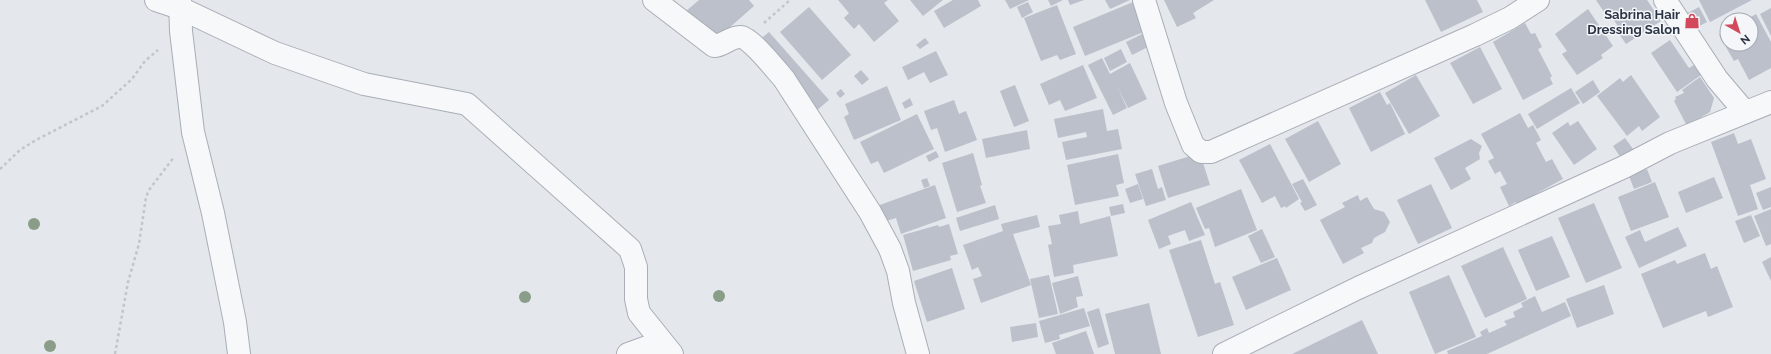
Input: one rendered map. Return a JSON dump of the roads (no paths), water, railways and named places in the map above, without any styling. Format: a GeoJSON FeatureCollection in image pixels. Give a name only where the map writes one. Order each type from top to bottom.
{"type":"FeatureCollection","features":[{"type":"Feature","properties":{"kind":"street"},"geometry":{"type":"LineString","coordinates":[[156,0],[180,4],[275,53],[364,84],[467,104],[630,249],[636,267],[636,306],[639,313],[666,348],[628,354]]}},
{"type":"Feature","properties":{"kind":"street"},"geometry":{"type":"LineString","coordinates":[[654,0],[714,46],[720,46],[739,37],[745,38],[767,59],[784,79],[870,212],[890,248],[898,271],[904,303],[918,354]]}},
{"type":"Feature","properties":{"kind":"street"},"geometry":{"type":"LineString","coordinates":[[1144,0],[1176,103],[1193,145],[1201,152],[1211,152],[1475,35],[1510,18],[1538,0]]}},
{"type":"Feature","properties":{"kind":"street"},"geometry":{"type":"LineString","coordinates":[[1666,0],[1685,32],[1717,79],[1745,112]]}},
{"type":"Feature","properties":{"kind":"street"},"geometry":{"type":"LineString","coordinates":[[180,4],[181,31],[194,132],[213,213],[235,322],[238,354]]}},
{"type":"Feature","properties":{"kind":"street"},"geometry":{"type":"LineString","coordinates":[[1224,354],[1358,288],[1624,167],[1670,143],[1771,102]]}},
{"type":"Feature","properties":{"kind":"place","name":"Sabrina Hair Dressing Salon"},"geometry":{"type":"Point","coordinates":[1692,21]}}]}
